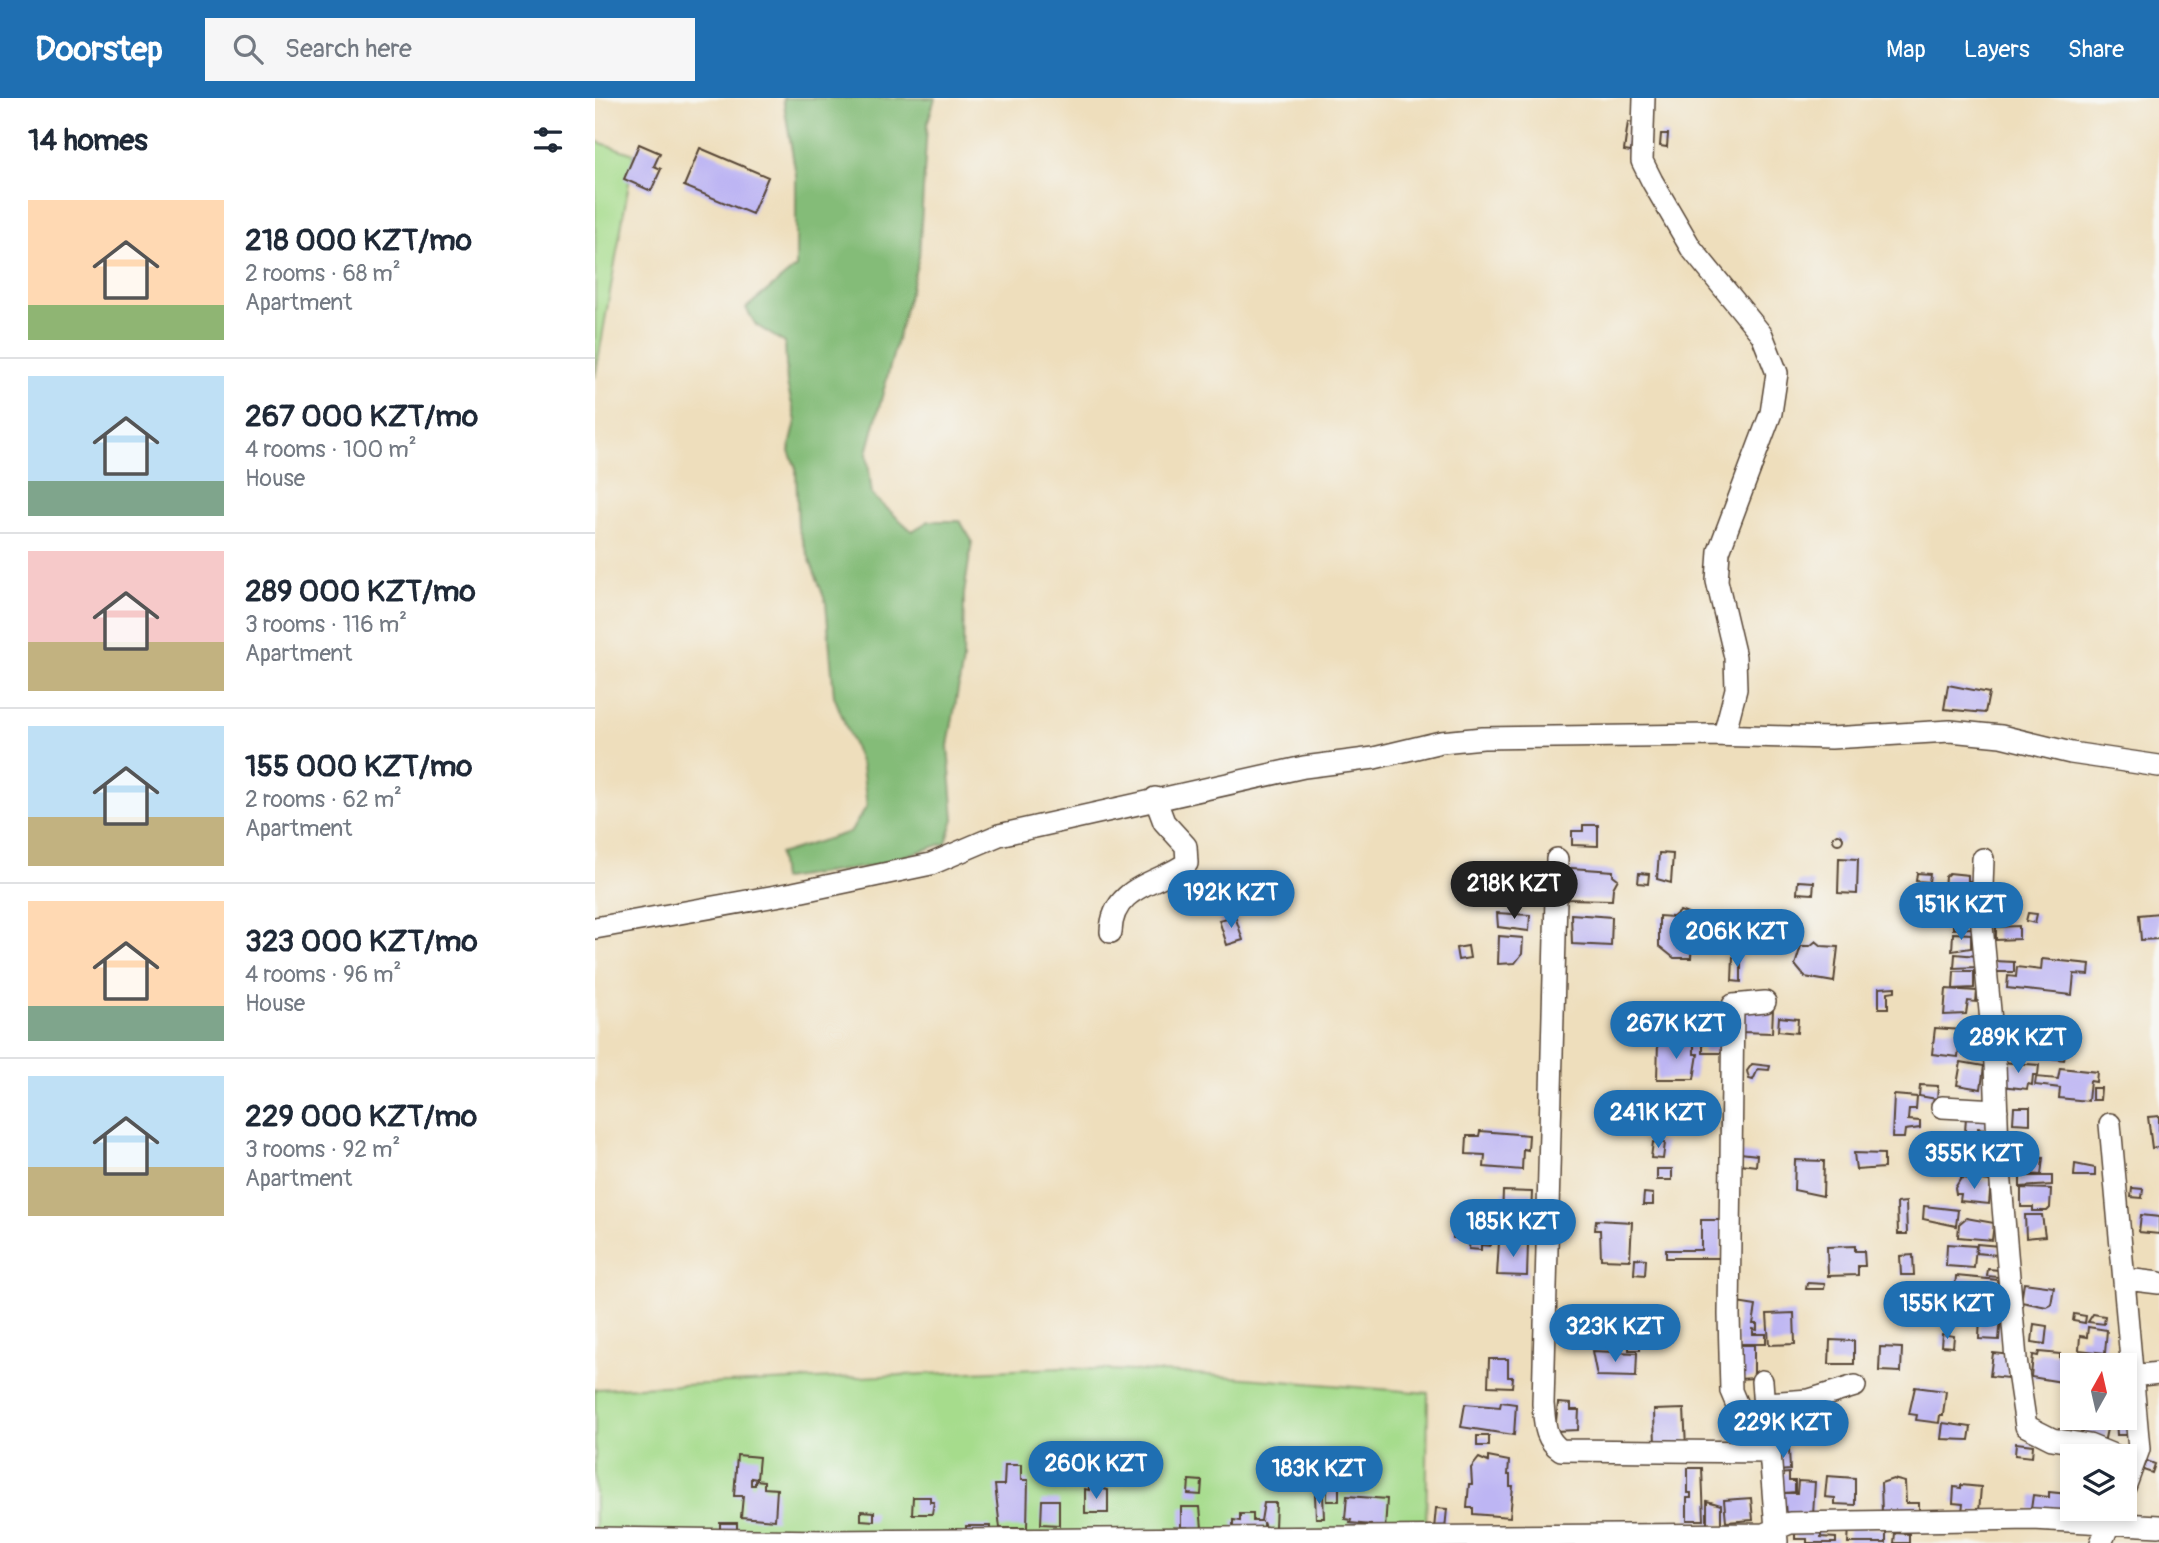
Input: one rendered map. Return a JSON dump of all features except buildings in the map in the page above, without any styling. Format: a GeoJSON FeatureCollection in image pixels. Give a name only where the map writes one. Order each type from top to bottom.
{"type":"FeatureCollection","features":[{"type":"Feature","properties":{"kind":"street"},"geometry":{"type":"LineString","coordinates":[[1644,98],[1643,161],[1652,181],[1691,248],[1762,335],[1777,373],[1771,413],[1719,551],[1717,581],[1735,657],[1736,689],[1724,735]]}},
{"type":"Feature","properties":{"kind":"street"},"geometry":{"type":"LineString","coordinates":[[595,928],[793,893],[930,864],[999,835],[1155,798],[1441,742],[1483,738],[1724,735],[1831,738],[1951,731],[2001,736],[2071,753],[2159,766]]}},
{"type":"Feature","properties":{"kind":"street"},"geometry":{"type":"LineString","coordinates":[[1111,932],[1116,910],[1132,891],[1187,863],[1186,846],[1164,822],[1155,798]]}},
{"type":"Feature","properties":{"kind":"street"},"geometry":{"type":"LineString","coordinates":[[1557,859],[1543,1405],[1546,1433],[1552,1444],[1561,1450],[1768,1450]]}},
{"type":"Feature","properties":{"kind":"street"},"geometry":{"type":"LineString","coordinates":[[1983,859],[1981,915],[2015,1359],[2026,1426],[2052,1439],[2083,1444]]}},
{"type":"Feature","properties":{"kind":"street"},"geometry":{"type":"LineString","coordinates":[[1765,1002],[1733,1005],[1729,1315],[1731,1391],[1749,1433],[1768,1450]]}},
{"type":"Feature","properties":{"kind":"street"},"geometry":{"type":"LineString","coordinates":[[1942,1107],[1997,1111]]}},
{"type":"Feature","properties":{"kind":"street"},"geometry":{"type":"LineString","coordinates":[[2111,1124],[2131,1353]]}},
{"type":"Feature","properties":{"kind":"street"},"geometry":{"type":"LineString","coordinates":[[2126,1279],[2159,1283]]}},
{"type":"Feature","properties":{"kind":"street"},"geometry":{"type":"LineString","coordinates":[[2137,1375],[2159,1373]]}},
{"type":"Feature","properties":{"kind":"street"},"geometry":{"type":"LineString","coordinates":[[1762,1381],[1773,1517],[1777,1536]]}},
{"type":"Feature","properties":{"kind":"street"},"geometry":{"type":"LineString","coordinates":[[1765,1403],[1809,1400],[1855,1386]]}},
{"type":"Feature","properties":{"kind":"street"},"geometry":{"type":"LineString","coordinates":[[2137,1428],[2137,1451]]}},
{"type":"Feature","properties":{"kind":"street"},"geometry":{"type":"LineString","coordinates":[[595,1538],[840,1541],[1777,1536],[1790,1523],[1881,1520],[2033,1519],[2109,1526],[2159,1526]]}},
{"type":"Feature","properties":{"kind":"green space"},"geometry":{"type":"Polygon","coordinates":[[[783,98],[935,98],[927,125],[919,257],[867,453],[872,495],[912,531],[929,521],[960,521],[972,541],[964,594],[963,661],[948,746],[954,819],[946,843],[873,866],[782,879],[779,854],[850,832],[867,806],[862,767],[834,696],[826,603],[798,528],[796,468],[789,451],[796,421],[787,384],[785,343],[756,325],[746,308],[796,267],[796,175],[783,98]]]}},
{"type":"Feature","properties":{"kind":"green space"},"geometry":{"type":"Polygon","coordinates":[[[595,141],[634,154],[595,378],[595,141]]]}},
{"type":"Feature","properties":{"kind":"green space"},"geometry":{"type":"Polygon","coordinates":[[[1060,1368],[1183,1373],[1428,1393],[1426,1543],[595,1543],[595,1389],[1060,1368]]]}}]}
